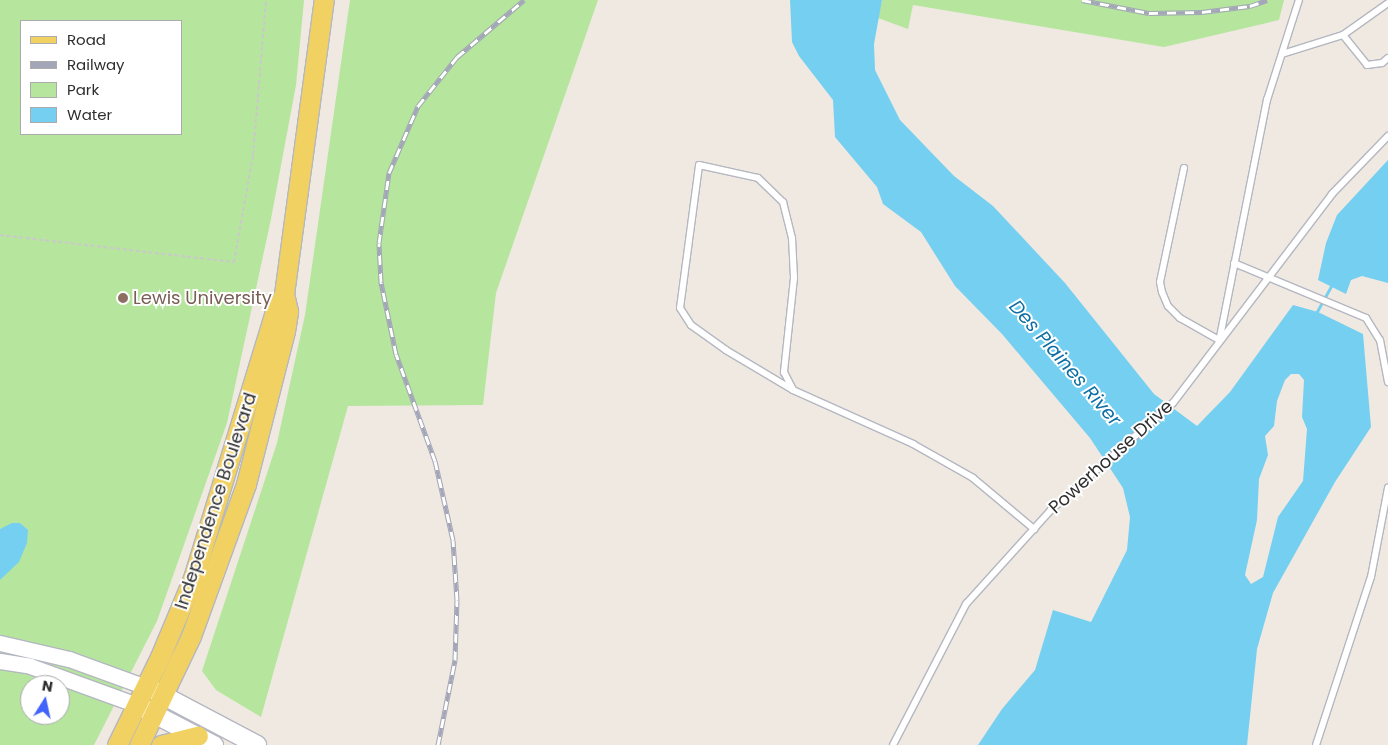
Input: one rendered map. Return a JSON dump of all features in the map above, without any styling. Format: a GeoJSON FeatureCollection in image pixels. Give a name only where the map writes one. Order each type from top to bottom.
{"type":"FeatureCollection","features":[{"type":"Feature","properties":{"kind":"main road","name":"Independence Boulevard"},"geometry":{"type":"LineString","coordinates":[[117,745],[146,687],[180,611],[202,552],[274,314],[284,294],[324,0]]}},
{"type":"Feature","properties":{"kind":"main road","name":"Independence Boulevard"},"geometry":{"type":"LineString","coordinates":[[139,745],[155,714],[202,606],[246,484],[283,339],[288,311],[284,294]]}},
{"type":"Feature","properties":{"kind":"main road"},"geometry":{"type":"LineString","coordinates":[[146,687],[257,745]]}},
{"type":"Feature","properties":{"kind":"main road"},"geometry":{"type":"LineString","coordinates":[[137,705],[206,741]]}},
{"type":"Feature","properties":{"kind":"main road"},"geometry":{"type":"LineString","coordinates":[[161,745],[206,741]]}},
{"type":"Feature","properties":{"kind":"street"},"geometry":{"type":"LineString","coordinates":[[0,643],[69,659],[146,687]]}},
{"type":"Feature","properties":{"kind":"street"},"geometry":{"type":"LineString","coordinates":[[0,661],[30,666],[137,705]]}},
{"type":"Feature","properties":{"kind":"lane"},"geometry":{"type":"LineString","coordinates":[[1184,168],[1160,282],[1162,292],[1168,306],[1180,318],[1219,340],[1267,100],[1299,0]]}},
{"type":"Feature","properties":{"kind":"lane"},"geometry":{"type":"LineString","coordinates":[[1282,54],[1343,35],[1388,3]]}},
{"type":"Feature","properties":{"kind":"lane"},"geometry":{"type":"LineString","coordinates":[[1343,35],[1367,65],[1382,63],[1388,58]]}},
{"type":"Feature","properties":{"kind":"lane","name":"Powerhouse Drive"},"geometry":{"type":"LineString","coordinates":[[893,745],[966,604],[1034,529],[1102,463],[1173,403],[1267,276],[1332,194],[1388,136]]}},
{"type":"Feature","properties":{"kind":"lane"},"geometry":{"type":"LineString","coordinates":[[794,390],[784,372],[794,278],[792,238],[783,202],[758,178],[699,165],[680,308],[691,325],[794,390],[913,444],[973,478],[1034,529]]}},
{"type":"Feature","properties":{"kind":"lane"},"geometry":{"type":"LineString","coordinates":[[1234,263],[1366,318],[1380,340],[1388,382]]}},
{"type":"Feature","properties":{"kind":"lane"},"geometry":{"type":"LineString","coordinates":[[1316,745],[1371,578],[1388,488]]}},
{"type":"Feature","properties":{"kind":"path"},"geometry":{"type":"LineString","coordinates":[[0,235],[234,262],[253,155],[266,0]]}},
{"type":"Feature","properties":{"kind":"green space","name":"Lewis University"},"geometry":{"type":"Polygon","coordinates":[[[0,0],[304,0],[296,85],[271,219],[227,423],[157,621],[94,745],[0,745],[0,580],[28,531],[20,523],[0,529],[0,0]]]}},
{"type":"Feature","properties":{"kind":"green space"},"geometry":{"type":"Polygon","coordinates":[[[350,0],[598,0],[496,293],[483,405],[348,406],[261,717],[216,690],[202,671],[277,443],[305,315],[350,0]]]}},
{"type":"Feature","properties":{"kind":"green space"},"geometry":{"type":"Polygon","coordinates":[[[882,0],[1284,0],[1279,20],[1164,47],[913,5],[908,29],[878,18],[882,0]]]}},
{"type":"Feature","properties":{"kind":"water","name":"Des Plaines River"},"geometry":{"type":"Polygon","coordinates":[[[790,0],[882,0],[874,44],[875,70],[900,120],[954,176],[993,206],[1065,283],[1154,394],[1197,426],[1230,392],[1293,305],[1318,312],[1363,334],[1371,427],[1335,482],[1273,593],[1257,649],[1247,745],[978,745],[1002,709],[1035,670],[1053,610],[1091,622],[1127,550],[1130,517],[1123,488],[1090,438],[1002,334],[955,286],[921,232],[883,204],[877,187],[835,137],[833,100],[799,56],[792,42],[790,0]],[[1291,374],[1285,380],[1277,401],[1274,426],[1265,436],[1268,455],[1259,479],[1257,520],[1245,575],[1251,584],[1263,577],[1278,517],[1303,481],[1307,429],[1302,417],[1304,380],[1299,374],[1291,374]]]}},
{"type":"Feature","properties":{"kind":"water"},"geometry":{"type":"Polygon","coordinates":[[[1388,160],[1388,283],[1362,276],[1351,280],[1346,294],[1318,280],[1326,243],[1337,215],[1388,160]]]}},
{"type":"Feature","properties":{"kind":"water"},"geometry":{"type":"Polygon","coordinates":[[[12,523],[20,523],[28,530],[27,543],[19,562],[0,580],[0,529],[12,523]]]}},
{"type":"Feature","properties":{"kind":"waterway"},"geometry":{"type":"LineString","coordinates":[[1315,315],[1333,283]]}},
{"type":"Feature","properties":{"kind":"railway"},"geometry":{"type":"LineString","coordinates":[[438,745],[455,660],[457,600],[453,540],[435,461],[396,354],[381,282],[379,243],[389,173],[418,106],[457,57],[524,0]]}},
{"type":"Feature","properties":{"kind":"railway"},"geometry":{"type":"LineString","coordinates":[[1082,0],[1149,13],[1202,12],[1250,6],[1267,0]]}},
{"type":"Feature","properties":{"kind":"place","name":"Lewis University"},"geometry":{"type":"Point","coordinates":[123,298]}}]}
